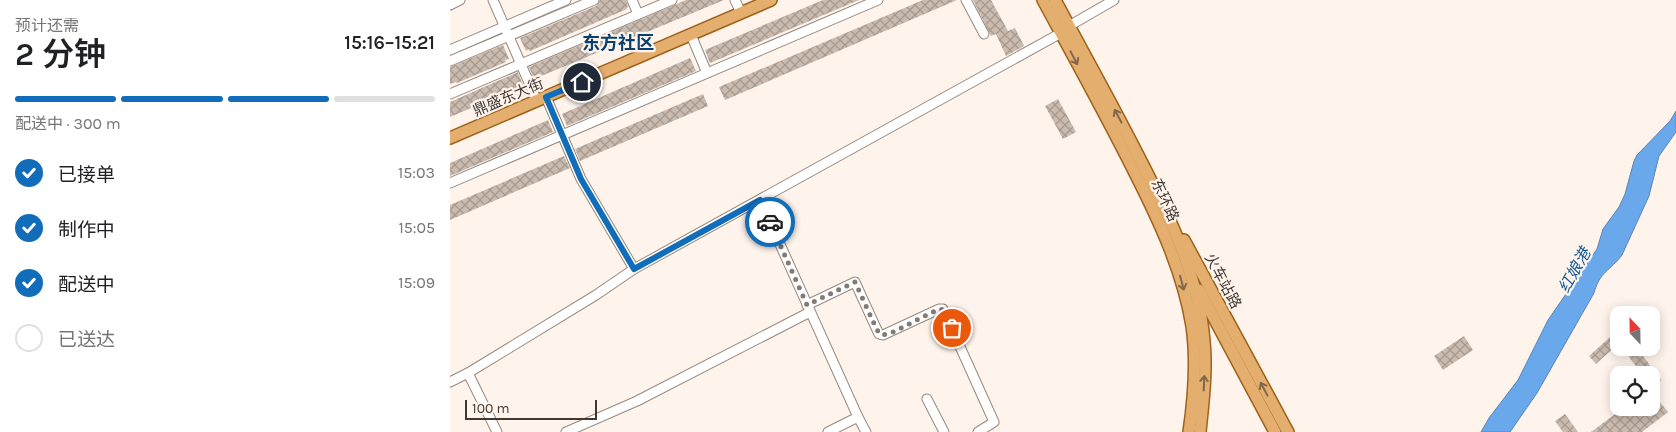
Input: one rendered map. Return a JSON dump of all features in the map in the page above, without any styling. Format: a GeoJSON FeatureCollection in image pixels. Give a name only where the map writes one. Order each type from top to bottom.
{"type":"FeatureCollection","features":[{"type":"Feature","properties":{"kind":"main road","name":"鼎盛东大街"},"geometry":{"type":"LineString","coordinates":[[450,138],[771,0]]}},
{"type":"Feature","properties":{"kind":"main road","name":"东环路"},"geometry":{"type":"LineString","coordinates":[[1043,0],[1065,30],[1128,147],[1180,277],[1187,302],[1194,344],[1194,384],[1189,432]]}},
{"type":"Feature","properties":{"kind":"main road","name":"东环路"},"geometry":{"type":"LineString","coordinates":[[1055,0],[1065,30]]}},
{"type":"Feature","properties":{"kind":"main road","name":"火车站路"},"geometry":{"type":"LineString","coordinates":[[1128,147],[1191,276],[1275,432]]}},
{"type":"Feature","properties":{"kind":"main road","name":"火车站路"},"geometry":{"type":"LineString","coordinates":[[1128,147],[1288,432]]}},
{"type":"Feature","properties":{"kind":"main road"},"geometry":{"type":"LineString","coordinates":[[1191,276],[1197,299],[1204,343],[1204,385],[1200,432]]}},
{"type":"Feature","properties":{"kind":"street"},"geometry":{"type":"LineString","coordinates":[[450,5],[460,0]]}},
{"type":"Feature","properties":{"kind":"street"},"geometry":{"type":"LineString","coordinates":[[493,0],[521,64],[562,135],[581,179],[634,269]]}},
{"type":"Feature","properties":{"kind":"street"},"geometry":{"type":"LineString","coordinates":[[450,50],[566,0]]}},
{"type":"Feature","properties":{"kind":"street"},"geometry":{"type":"LineString","coordinates":[[450,62],[594,0]]}},
{"type":"Feature","properties":{"kind":"street"},"geometry":{"type":"LineString","coordinates":[[632,0],[638,14]]}},
{"type":"Feature","properties":{"kind":"street"},"geometry":{"type":"LineString","coordinates":[[450,94],[672,0]]}},
{"type":"Feature","properties":{"kind":"street"},"geometry":{"type":"LineString","coordinates":[[736,0],[741,13]]}},
{"type":"Feature","properties":{"kind":"street"},"geometry":{"type":"LineString","coordinates":[[450,183],[878,0]]}},
{"type":"Feature","properties":{"kind":"street"},"geometry":{"type":"LineString","coordinates":[[966,0],[984,34]]}},
{"type":"Feature","properties":{"kind":"street"},"geometry":{"type":"LineString","coordinates":[[450,382],[596,295],[634,269],[1065,30],[1114,0]]}},
{"type":"Feature","properties":{"kind":"street"},"geometry":{"type":"LineString","coordinates":[[691,35],[707,73]]}},
{"type":"Feature","properties":{"kind":"street"},"geometry":{"type":"LineString","coordinates":[[760,200],[866,432]]}},
{"type":"Feature","properties":{"kind":"street"},"geometry":{"type":"LineString","coordinates":[[566,432],[637,401],[855,282],[879,334],[883,335],[939,309],[943,309],[994,422],[978,432]]}},
{"type":"Feature","properties":{"kind":"street"},"geometry":{"type":"LineString","coordinates":[[468,373],[496,432]]}},
{"type":"Feature","properties":{"kind":"street"},"geometry":{"type":"LineString","coordinates":[[927,399],[944,432]]}},
{"type":"Feature","properties":{"kind":"street"},"geometry":{"type":"LineString","coordinates":[[828,432],[858,417]]}},
{"type":"Feature","properties":{"kind":"water"},"geometry":{"type":"Polygon","coordinates":[[[1676,111],[1676,132],[1659,156],[1649,196],[1622,255],[1599,280],[1594,293],[1537,393],[1510,432],[1481,432],[1489,418],[1518,380],[1548,320],[1597,249],[1603,229],[1619,207],[1625,194],[1637,155],[1670,121],[1676,111]]]}},
{"type":"Feature","properties":{"kind":"building"},"geometry":{"type":"Polygon","coordinates":[[[600,0],[626,0],[628,7],[530,51],[529,49],[526,51],[520,38],[596,6],[600,0]]]}},
{"type":"Feature","properties":{"kind":"building"},"geometry":{"type":"Polygon","coordinates":[[[686,0],[724,0],[534,79],[529,67],[686,0]]]}},
{"type":"Feature","properties":{"kind":"building"},"geometry":{"type":"Polygon","coordinates":[[[823,0],[859,0],[710,63],[705,50],[823,0]]]}},
{"type":"Feature","properties":{"kind":"building"},"geometry":{"type":"Polygon","coordinates":[[[923,0],[957,0],[725,100],[719,87],[923,0]]]}},
{"type":"Feature","properties":{"kind":"building"},"geometry":{"type":"Polygon","coordinates":[[[973,0],[991,0],[1008,31],[1015,28],[1024,46],[1006,56],[996,34],[991,36],[973,0]]]}},
{"type":"Feature","properties":{"kind":"building"},"geometry":{"type":"Polygon","coordinates":[[[503,45],[509,59],[505,60],[506,62],[457,83],[450,84],[450,67],[503,45]]]}},
{"type":"Feature","properties":{"kind":"building"},"geometry":{"type":"Polygon","coordinates":[[[690,58],[696,71],[567,126],[562,114],[690,58]]]}},
{"type":"Feature","properties":{"kind":"building"},"geometry":{"type":"Polygon","coordinates":[[[518,72],[523,86],[450,117],[450,102],[518,72]]]}},
{"type":"Feature","properties":{"kind":"building"},"geometry":{"type":"Polygon","coordinates":[[[703,94],[708,106],[580,161],[575,149],[703,94]]]}},
{"type":"Feature","properties":{"kind":"building"},"geometry":{"type":"Polygon","coordinates":[[[1058,99],[1076,132],[1063,139],[1045,106],[1058,99]]]}},
{"type":"Feature","properties":{"kind":"building"},"geometry":{"type":"Polygon","coordinates":[[[548,120],[553,132],[450,176],[450,163],[548,120]]]}},
{"type":"Feature","properties":{"kind":"building"},"geometry":{"type":"Polygon","coordinates":[[[564,156],[570,168],[450,220],[450,205],[564,156]]]}},
{"type":"Feature","properties":{"kind":"building"},"geometry":{"type":"Polygon","coordinates":[[[1464,336],[1473,350],[1443,370],[1434,356],[1464,336]]]}},
{"type":"Feature","properties":{"kind":"building"},"geometry":{"type":"Polygon","coordinates":[[[1610,337],[1610,351],[1596,364],[1589,356],[1610,337]]]}},
{"type":"Feature","properties":{"kind":"building"},"geometry":{"type":"Polygon","coordinates":[[[1628,356],[1643,356],[1650,366],[1636,366],[1628,356]]]}},
{"type":"Feature","properties":{"kind":"building"},"geometry":{"type":"Polygon","coordinates":[[[1660,402],[1668,412],[1642,432],[1591,432],[1612,416],[1660,416],[1660,402]]]}},
{"type":"Feature","properties":{"kind":"building"},"geometry":{"type":"Polygon","coordinates":[[[1565,414],[1578,432],[1563,432],[1555,421],[1565,414]]]}},
{"type":"Feature","properties":{"kind":"way so far"},"geometry":{"type":"LineString","coordinates":[[770,222],[807,305],[855,282],[881,335],[889,334],[939,309],[945,310],[952,328]]}},
{"type":"Feature","properties":{"kind":"district","name":"东方社区"},"geometry":{"type":"Point","coordinates":[618,43]}},
{"type":"Feature","properties":{"kind":"route"},"geometry":{"type":"LineString","coordinates":[[582,82],[546,97],[581,179],[634,269],[760,200],[770,222]]}},
{"type":"Feature","properties":{"kind":"water label","name":"红娘港"},"geometry":{"type":"Point","coordinates":[1574,270]}}]}
